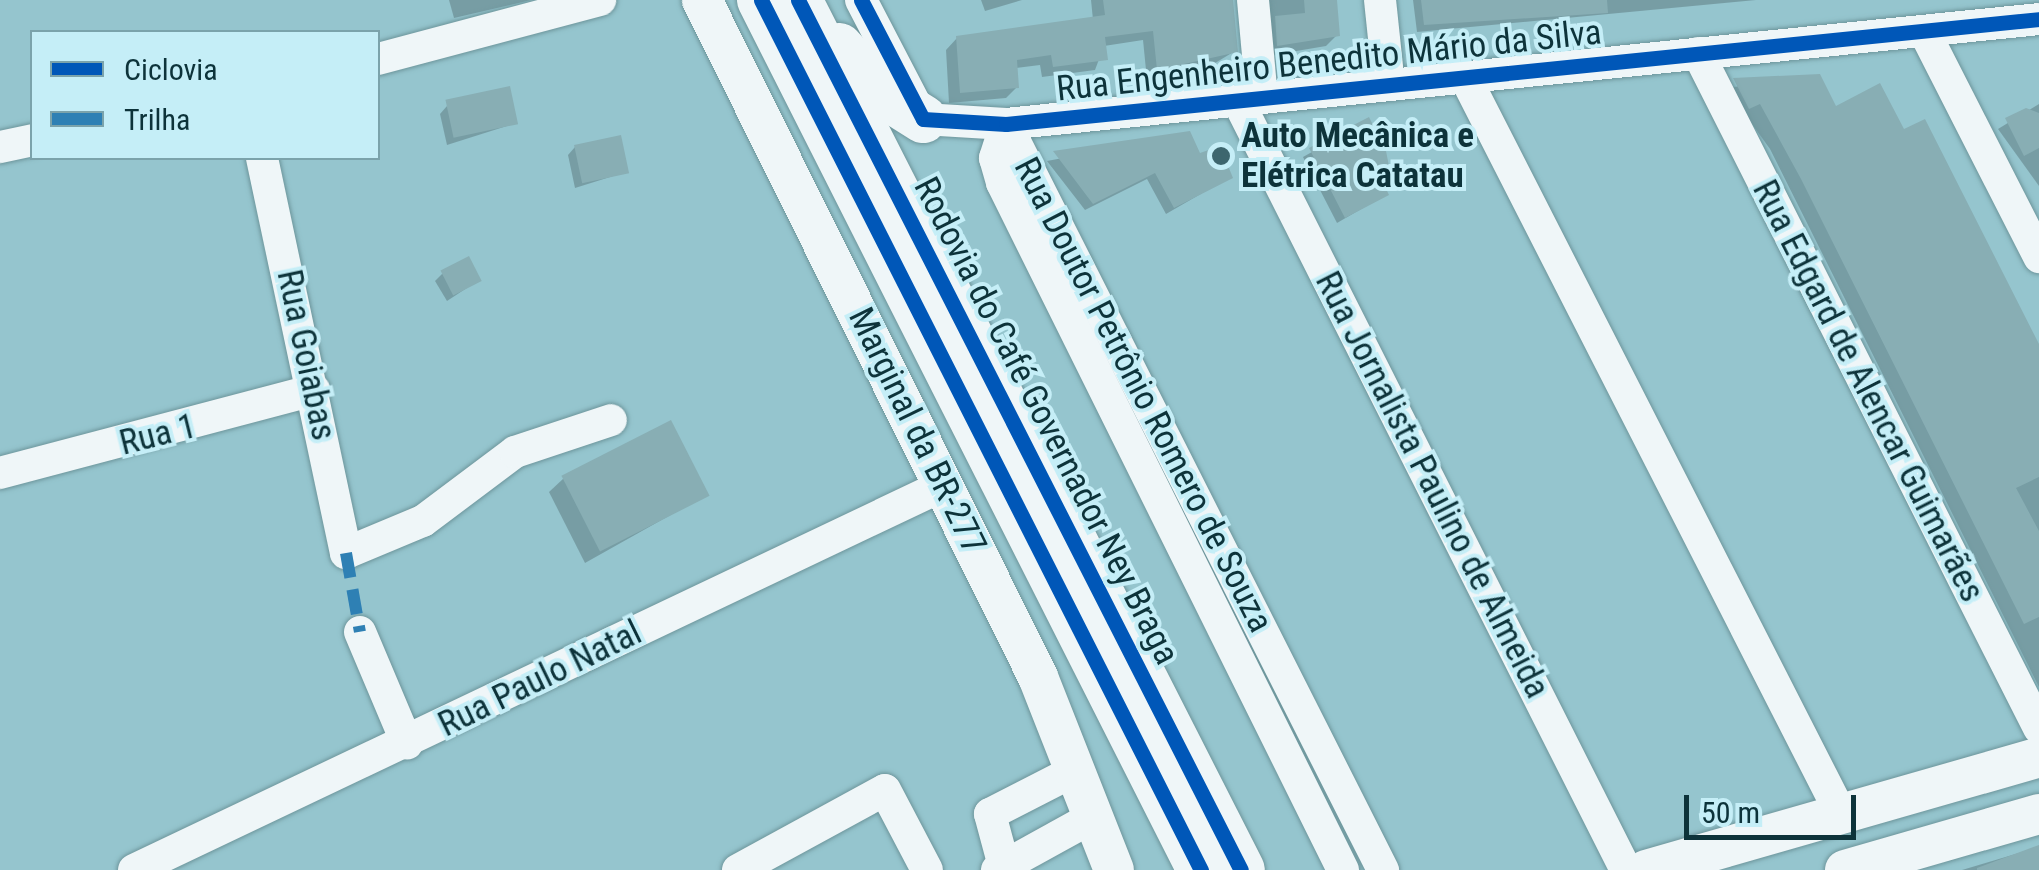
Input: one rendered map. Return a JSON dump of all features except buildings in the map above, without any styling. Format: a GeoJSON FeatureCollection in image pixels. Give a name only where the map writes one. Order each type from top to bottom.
{"type":"FeatureCollection","features":[{"type":"Feature","properties":{"kind":"highway","name":"Rodovia do Café Governador Ney Braga"},"geometry":{"type":"LineString","coordinates":[[762,0],[1201,870]]}},
{"type":"Feature","properties":{"kind":"highway","name":"Rodovia do Café Governador Ney Braga"},"geometry":{"type":"LineString","coordinates":[[799,0],[1240,870]]}},
{"type":"Feature","properties":{"kind":"highway"},"geometry":{"type":"LineString","coordinates":[[799,0],[880,92],[923,119]]}},
{"type":"Feature","properties":{"kind":"main road","name":"Marginal da BR-277"},"geometry":{"type":"LineString","coordinates":[[702,0],[944,485],[1076,770],[1114,870]]}},
{"type":"Feature","properties":{"kind":"main road"},"geometry":{"type":"LineString","coordinates":[[1646,870],[1762,852],[1841,814],[2039,757]]}},
{"type":"Feature","properties":{"kind":"main road"},"geometry":{"type":"LineString","coordinates":[[1861,868],[2039,814]]}},
{"type":"Feature","properties":{"kind":"street"},"geometry":{"type":"LineString","coordinates":[[380,57],[600,0]]}},
{"type":"Feature","properties":{"kind":"street"},"geometry":{"type":"LineString","coordinates":[[861,0],[923,119]]}},
{"type":"Feature","properties":{"kind":"street"},"geometry":{"type":"LineString","coordinates":[[1250,99],[1253,0]]}},
{"type":"Feature","properties":{"kind":"street"},"geometry":{"type":"LineString","coordinates":[[1380,0],[1389,85]]}},
{"type":"Feature","properties":{"kind":"street","name":"Rua Engenheiro Benedito Mário da Silva"},"geometry":{"type":"LineString","coordinates":[[923,119],[1006,124],[2039,19]]}},
{"type":"Feature","properties":{"kind":"street"},"geometry":{"type":"LineString","coordinates":[[1924,30],[2039,257]]}},
{"type":"Feature","properties":{"kind":"street","name":"Rua Edgard de Alencar Guimarães"},"geometry":{"type":"LineString","coordinates":[[1698,54],[2039,728]]}},
{"type":"Feature","properties":{"kind":"street"},"geometry":{"type":"LineString","coordinates":[[1465,77],[1841,814]]}},
{"type":"Feature","properties":{"kind":"street","name":"Rua Jornalista Paulino de Almeida"},"geometry":{"type":"LineString","coordinates":[[1250,99],[1626,870]]}},
{"type":"Feature","properties":{"kind":"street","name":"Rua Doutor Petrônio Romero de Souza"},"geometry":{"type":"LineString","coordinates":[[1006,124],[995,158],[1002,183],[1342,870]]}},
{"type":"Feature","properties":{"kind":"street","name":"Rua Doutor Petrônio Romero de Souza"},"geometry":{"type":"LineString","coordinates":[[1006,124],[1383,870]]}},
{"type":"Feature","properties":{"kind":"street"},"geometry":{"type":"LineString","coordinates":[[0,147],[30,140]]}},
{"type":"Feature","properties":{"kind":"street","name":"Rua Goiabas"},"geometry":{"type":"LineString","coordinates":[[262,160],[346,553],[423,521],[516,452],[610,420]]}},
{"type":"Feature","properties":{"kind":"street","name":"Rua 1"},"geometry":{"type":"LineString","coordinates":[[0,473],[314,390]]}},
{"type":"Feature","properties":{"kind":"street","name":"Rua Paulo Natal"},"geometry":{"type":"LineString","coordinates":[[134,870],[944,485]]}},
{"type":"Feature","properties":{"kind":"street"},"geometry":{"type":"LineString","coordinates":[[360,632],[407,743]]}},
{"type":"Feature","properties":{"kind":"street"},"geometry":{"type":"LineString","coordinates":[[1076,770],[990,814],[1001,868],[1095,816]]}},
{"type":"Feature","properties":{"kind":"street"},"geometry":{"type":"LineString","coordinates":[[738,870],[885,790],[928,870]]}},
{"type":"Feature","properties":{"kind":"marked path"},"geometry":{"type":"LineString","coordinates":[[346,553],[360,632]]}},
{"type":"Feature","properties":{"kind":"cycle path"},"geometry":{"type":"LineString","coordinates":[[761,0],[1201,870]]}},
{"type":"Feature","properties":{"kind":"cycle path"},"geometry":{"type":"LineString","coordinates":[[798,0],[1241,870]]}},
{"type":"Feature","properties":{"kind":"cycle path"},"geometry":{"type":"LineString","coordinates":[[861,0],[923,119],[1006,124],[2039,19]]}},
{"type":"Feature","properties":{"kind":"place","name":"Auto Mecânica e Elétrica Catatau"},"geometry":{"type":"Point","coordinates":[1221,156]}}]}
